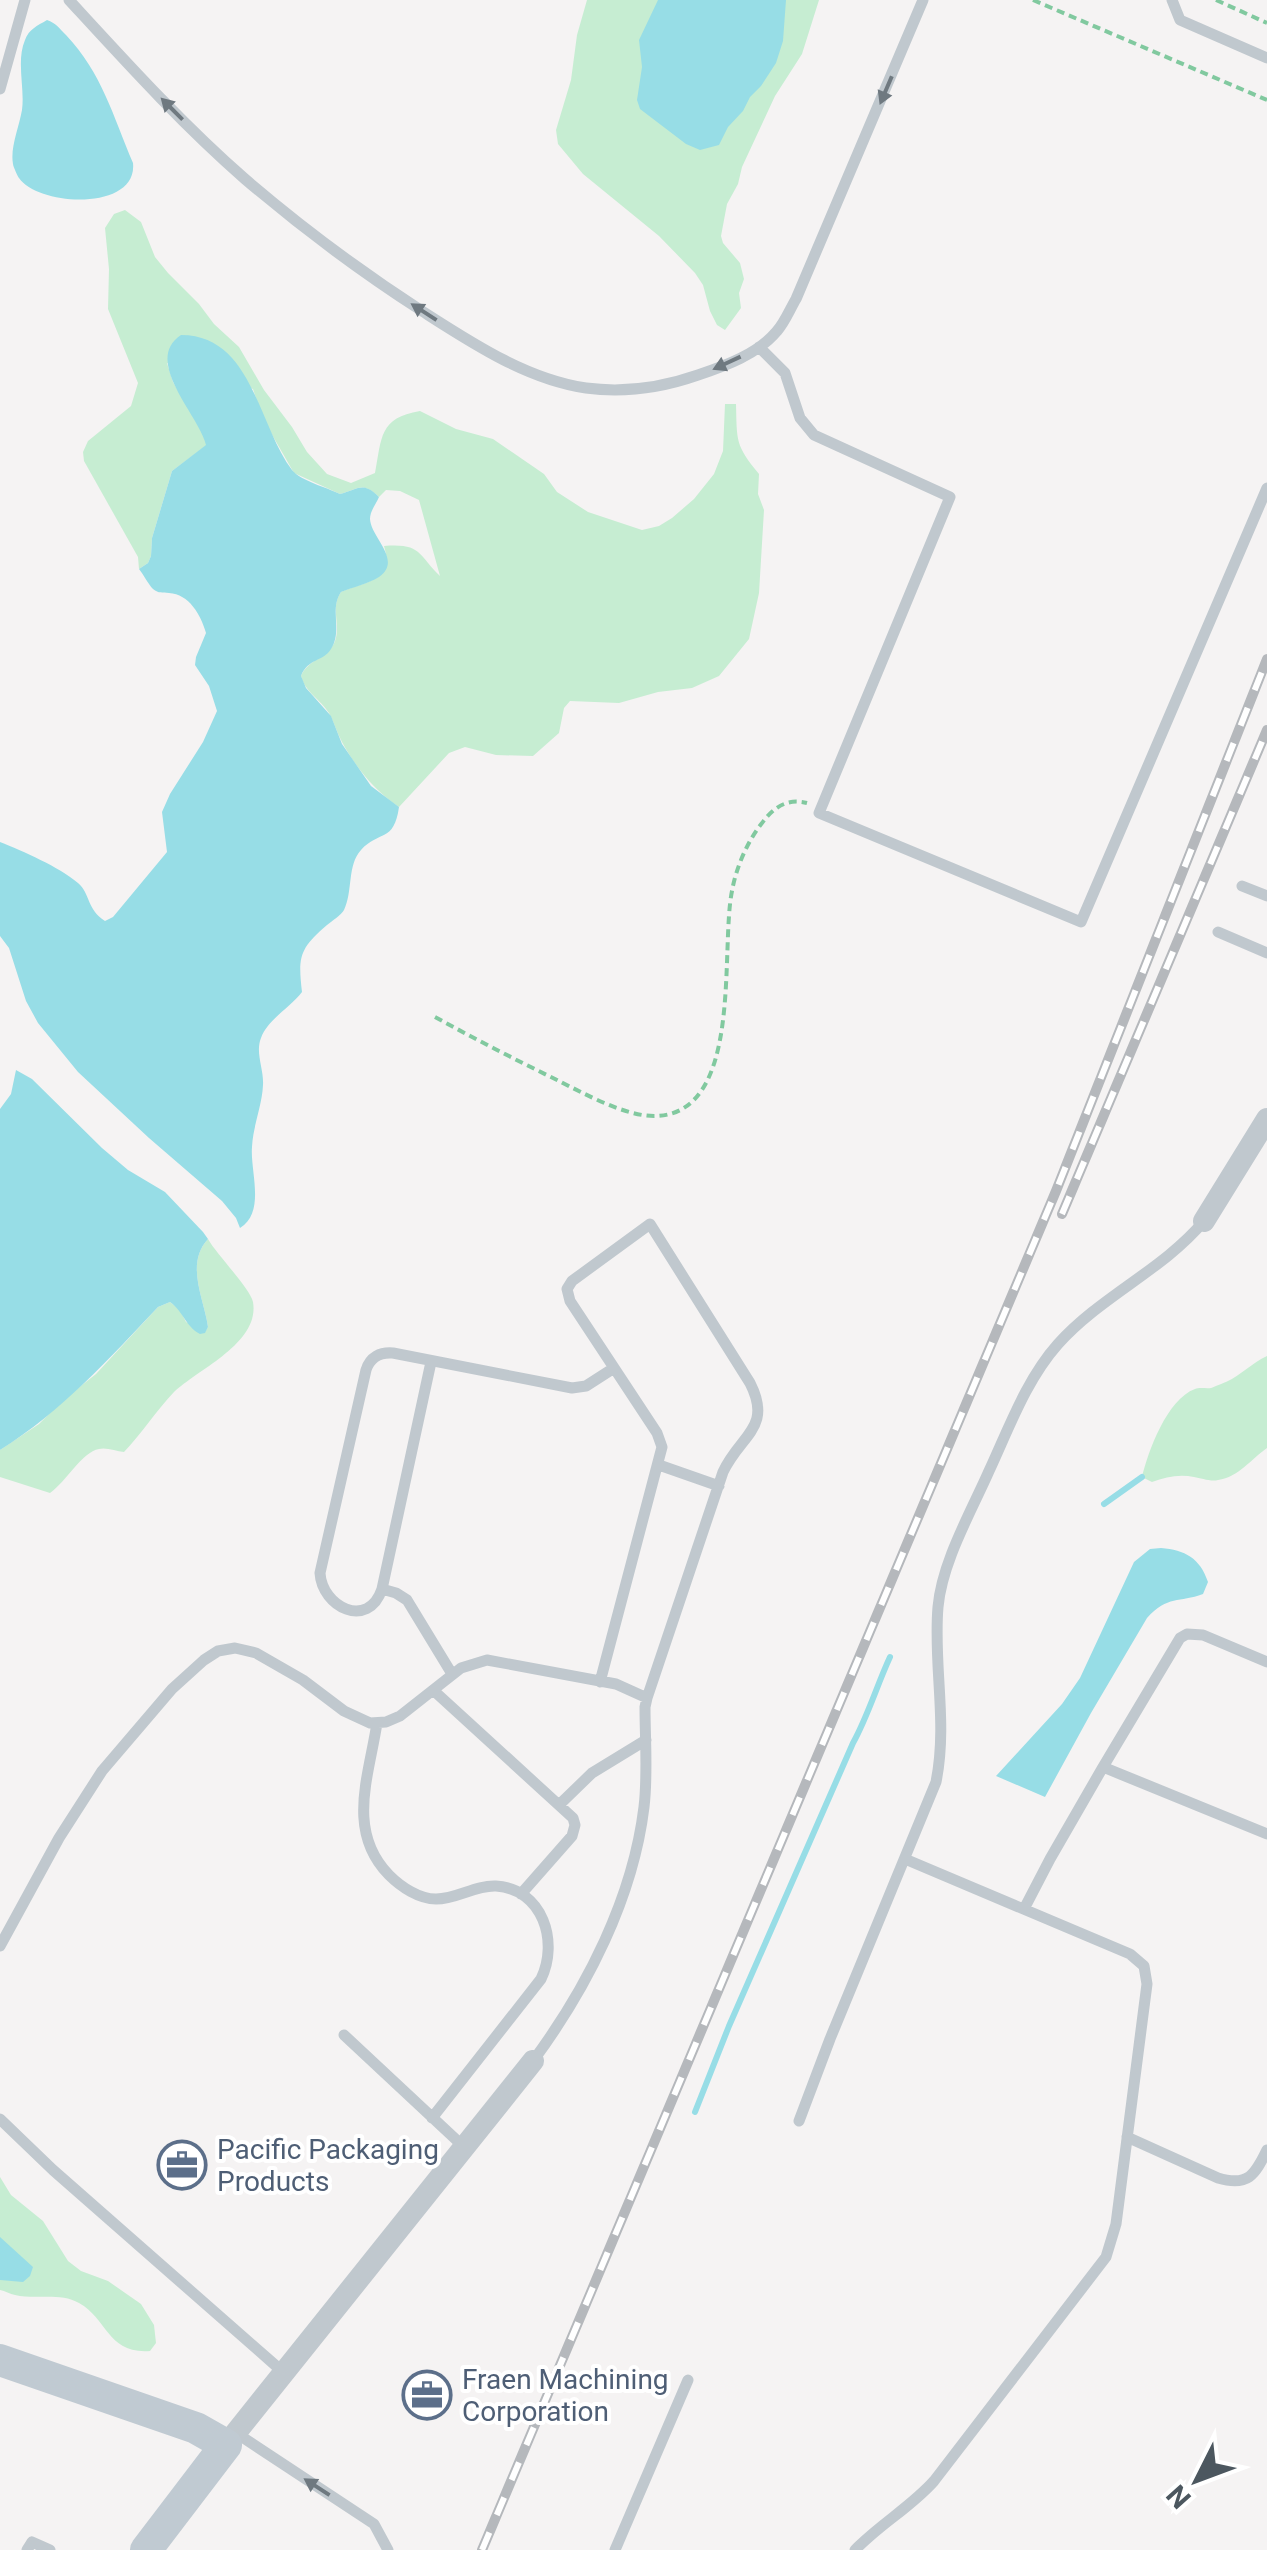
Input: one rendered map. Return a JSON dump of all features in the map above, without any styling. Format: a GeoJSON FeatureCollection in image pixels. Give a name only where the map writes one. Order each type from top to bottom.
{"type":"FeatureCollection","features":[{"type":"Feature","properties":{"kind":"street"},"geometry":{"type":"LineString","coordinates":[[1204,1220],[1267,1119]]}},
{"type":"Feature","properties":{"kind":"street"},"geometry":{"type":"LineString","coordinates":[[148,2549],[283,2372],[533,2060]]}},
{"type":"Feature","properties":{"kind":"street"},"geometry":{"type":"LineString","coordinates":[[0,2360],[231,2439]]}},
{"type":"Feature","properties":{"kind":"lane"},"geometry":{"type":"LineString","coordinates":[[0,89],[24,0]]}},
{"type":"Feature","properties":{"kind":"lane"},"geometry":{"type":"LineString","coordinates":[[70,0],[189,126],[264,195],[370,277],[505,362],[584,388],[634,390],[678,382],[733,362],[777,331],[796,299],[923,0]]}},
{"type":"Feature","properties":{"kind":"lane"},"geometry":{"type":"LineString","coordinates":[[1172,0],[1180,20],[1267,58]]}},
{"type":"Feature","properties":{"kind":"lane"},"geometry":{"type":"LineString","coordinates":[[759,347],[785,373],[800,418],[814,435],[950,497],[819,813],[1081,922],[1267,488]]}},
{"type":"Feature","properties":{"kind":"lane"},"geometry":{"type":"LineString","coordinates":[[1242,886],[1267,896]]}},
{"type":"Feature","properties":{"kind":"lane"},"geometry":{"type":"LineString","coordinates":[[1218,932],[1267,952]]}},
{"type":"Feature","properties":{"kind":"lane"},"geometry":{"type":"LineString","coordinates":[[799,2121],[931,1800],[940,1762],[942,1724],[937,1631],[940,1591],[966,1523],[1016,1412],[1040,1368],[1062,1339],[1174,1252],[1204,1220]]}},
{"type":"Feature","properties":{"kind":"lane"},"geometry":{"type":"LineString","coordinates":[[533,2060],[562,2019],[591,1966],[634,1863],[647,1771],[647,1698],[719,1486],[734,1452],[757,1424],[758,1403],[750,1382],[650,1224],[574,1279],[567,1289],[570,1301],[660,1437],[662,1446],[600,1682]]}},
{"type":"Feature","properties":{"kind":"lane"},"geometry":{"type":"LineString","coordinates":[[431,1362],[380,1597],[369,1608],[349,1610],[324,1591],[320,1568],[368,1366],[376,1356],[384,1353],[572,1388],[586,1386],[614,1368]]}},
{"type":"Feature","properties":{"kind":"lane"},"geometry":{"type":"LineString","coordinates":[[659,1465],[719,1486]]}},
{"type":"Feature","properties":{"kind":"lane"},"geometry":{"type":"LineString","coordinates":[[382,1589],[407,1600],[452,1674]]}},
{"type":"Feature","properties":{"kind":"lane"},"geometry":{"type":"LineString","coordinates":[[1024,1909],[1180,1638],[1187,1634],[1203,1635],[1267,1662]]}},
{"type":"Feature","properties":{"kind":"lane"},"geometry":{"type":"LineString","coordinates":[[0,1946],[58,1838],[102,1771],[172,1689],[218,1651],[235,1648],[256,1654],[303,1680],[358,1719],[377,1723],[400,1716],[468,1664],[487,1660],[627,1688],[647,1698]]}},
{"type":"Feature","properties":{"kind":"lane"},"geometry":{"type":"LineString","coordinates":[[433,1690],[573,1818],[572,1836],[521,1894]]}},
{"type":"Feature","properties":{"kind":"lane"},"geometry":{"type":"LineString","coordinates":[[377,1723],[362,1811],[368,1843],[382,1868],[406,1889],[436,1899],[482,1886],[512,1889],[531,1902],[545,1923],[550,1953],[534,1989],[432,2118]]}},
{"type":"Feature","properties":{"kind":"lane"},"geometry":{"type":"LineString","coordinates":[[560,1804],[592,1773],[646,1740]]}},
{"type":"Feature","properties":{"kind":"lane"},"geometry":{"type":"LineString","coordinates":[[1102,1768],[1267,1834]]}},
{"type":"Feature","properties":{"kind":"lane"},"geometry":{"type":"LineString","coordinates":[[855,2550],[934,2481],[1100,2266],[1110,2247],[1147,1984],[1144,1966],[1130,1954],[906,1859]]}},
{"type":"Feature","properties":{"kind":"lane"},"geometry":{"type":"LineString","coordinates":[[344,2035],[464,2147]]}},
{"type":"Feature","properties":{"kind":"lane"},"geometry":{"type":"LineString","coordinates":[[0,2120],[283,2372]]}},
{"type":"Feature","properties":{"kind":"lane"},"geometry":{"type":"LineString","coordinates":[[1127,2137],[1234,2182],[1253,2175],[1267,2150]]}},
{"type":"Feature","properties":{"kind":"lane"},"geometry":{"type":"LineString","coordinates":[[615,2550],[688,2380]]}},
{"type":"Feature","properties":{"kind":"lane"},"geometry":{"type":"LineString","coordinates":[[231,2439],[374,2524],[388,2550]]}},
{"type":"Feature","properties":{"kind":"lane"},"geometry":{"type":"LineString","coordinates":[[27,2550],[32,2542],[50,2550]]}},
{"type":"Feature","properties":{"kind":"path"},"geometry":{"type":"LineString","coordinates":[[1033,0],[1267,100]]}},
{"type":"Feature","properties":{"kind":"path"},"geometry":{"type":"LineString","coordinates":[[1216,0],[1267,23]]}},
{"type":"Feature","properties":{"kind":"path"},"geometry":{"type":"LineString","coordinates":[[435,1017],[562,1082],[637,1114],[668,1115],[685,1108],[702,1091],[714,1066],[721,1036],[730,899],[748,847],[758,828],[786,802],[822,806]]}},
{"type":"Feature","properties":{"kind":"green space"},"geometry":{"type":"Polygon","coordinates":[[[587,0],[819,0],[802,54],[775,96],[727,204],[721,236],[740,263],[744,279],[739,293],[741,308],[725,330],[717,325],[695,273],[659,236],[583,174],[558,144],[556,130],[587,0]]]}},
{"type":"Feature","properties":{"kind":"green space"},"geometry":{"type":"Polygon","coordinates":[[[125,210],[141,222],[155,257],[168,273],[239,347],[307,452],[327,474],[351,483],[375,473],[382,439],[390,424],[420,411],[456,429],[493,439],[544,474],[557,492],[588,512],[642,530],[672,518],[714,474],[723,451],[725,404],[736,404],[739,442],[759,474],[758,494],[764,510],[759,593],[749,639],[719,676],[692,688],[619,703],[570,701],[564,708],[559,733],[533,756],[496,755],[465,747],[449,753],[399,807],[360,770],[329,713],[301,676],[335,641],[336,604],[341,592],[382,573],[384,546],[413,549],[440,576],[419,500],[400,491],[386,490],[379,497],[364,488],[340,494],[294,473],[263,419],[253,389],[167,363],[207,445],[172,471],[152,538],[151,556],[139,569],[138,557],[84,461],[83,452],[88,441],[131,406],[138,383],[108,309],[105,228],[114,214],[125,210]]]}},
{"type":"Feature","properties":{"kind":"green space"},"geometry":{"type":"Polygon","coordinates":[[[208,1239],[253,1302],[253,1317],[237,1342],[174,1392],[124,1452],[105,1448],[93,1451],[50,1493],[0,1477],[0,1450],[39,1424],[96,1374],[158,1307],[170,1302],[186,1322],[205,1332],[208,1327],[197,1270],[201,1249],[208,1239]]]}},
{"type":"Feature","properties":{"kind":"green space"},"geometry":{"type":"Polygon","coordinates":[[[1267,1356],[1267,1448],[1239,1471],[1218,1480],[1178,1476],[1152,1482],[1142,1477],[1154,1441],[1176,1403],[1195,1389],[1226,1382],[1267,1356]]]}},
{"type":"Feature","properties":{"kind":"green space"},"geometry":{"type":"Polygon","coordinates":[[[0,2177],[11,2195],[43,2221],[68,2261],[81,2271],[108,2281],[141,2304],[154,2325],[156,2343],[150,2351],[125,2347],[89,2310],[72,2300],[13,2295],[0,2290],[0,2177]]]}},
{"type":"Feature","properties":{"kind":"water"},"geometry":{"type":"Polygon","coordinates":[[[658,0],[786,0],[783,41],[776,63],[719,145],[700,150],[686,144],[640,109],[639,40],[658,0]]]}},
{"type":"Feature","properties":{"kind":"water"},"geometry":{"type":"Polygon","coordinates":[[[47,20],[78,49],[105,96],[133,163],[130,179],[120,190],[85,199],[46,195],[19,178],[13,165],[22,110],[22,48],[29,33],[47,20]]]}},
{"type":"Feature","properties":{"kind":"water"},"geometry":{"type":"Polygon","coordinates":[[[181,335],[205,339],[224,350],[238,366],[280,451],[296,474],[340,494],[365,488],[379,497],[370,519],[388,563],[379,577],[341,592],[331,649],[301,676],[306,688],[331,716],[342,744],[371,786],[399,807],[397,818],[390,831],[357,856],[344,910],[302,954],[302,992],[261,1038],[263,1085],[252,1147],[255,1202],[248,1221],[240,1228],[222,1201],[78,1072],[38,1023],[26,1001],[9,948],[0,936],[0,842],[70,877],[82,887],[99,917],[105,921],[113,917],[167,852],[162,812],[217,711],[209,686],[195,665],[206,633],[197,613],[183,597],[153,589],[139,569],[151,556],[152,538],[172,471],[206,445],[170,373],[167,359],[171,346],[181,335]]]}},
{"type":"Feature","properties":{"kind":"water"},"geometry":{"type":"Polygon","coordinates":[[[16,1070],[32,1079],[128,1170],[165,1192],[203,1232],[208,1239],[201,1249],[197,1270],[208,1327],[200,1334],[170,1302],[158,1307],[64,1402],[0,1450],[0,1109],[11,1094],[16,1070]]]}},
{"type":"Feature","properties":{"kind":"water"},"geometry":{"type":"Polygon","coordinates":[[[1150,1549],[1184,1553],[1196,1561],[1208,1582],[1203,1594],[1168,1603],[1147,1618],[1045,1797],[996,1776],[1062,1704],[1080,1678],[1134,1562],[1150,1549]]]}},
{"type":"Feature","properties":{"kind":"water"},"geometry":{"type":"Polygon","coordinates":[[[0,2237],[33,2267],[23,2282],[0,2280],[0,2237]]]}},
{"type":"Feature","properties":{"kind":"waterway"},"geometry":{"type":"LineString","coordinates":[[1104,1504],[1142,1477]]}},
{"type":"Feature","properties":{"kind":"waterway"},"geometry":{"type":"LineString","coordinates":[[695,2112],[890,1657]]}},
{"type":"Feature","properties":{"kind":"railway"},"geometry":{"type":"LineString","coordinates":[[482,2550],[1056,1191],[1267,659]]}},
{"type":"Feature","properties":{"kind":"railway"},"geometry":{"type":"LineString","coordinates":[[1062,1214],[1267,730]]}},
{"type":"Feature","properties":{"kind":"place","name":"Pacific Packaging Products"},"geometry":{"type":"Point","coordinates":[182,2165]}},
{"type":"Feature","properties":{"kind":"place","name":"Fraen Machining Corporation"},"geometry":{"type":"Point","coordinates":[427,2395]}}]}
